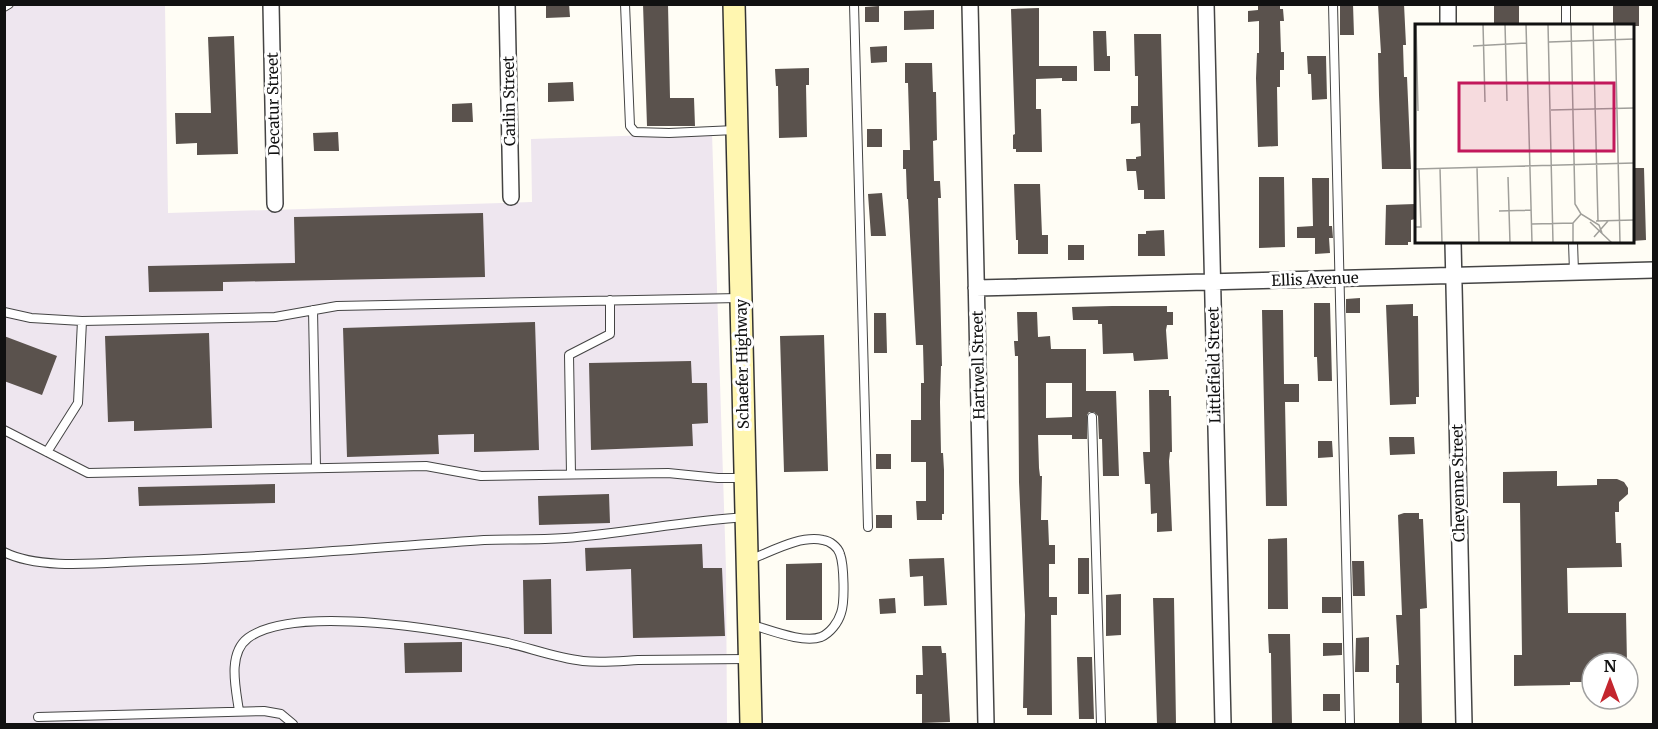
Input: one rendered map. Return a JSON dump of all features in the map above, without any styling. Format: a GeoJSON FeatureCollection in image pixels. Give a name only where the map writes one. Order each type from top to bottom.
{"type":"FeatureCollection","features":[{"type":"Feature","properties":{"kind":"main road","name":"Schaefer Highway"},"geometry":{"type":"LineString","coordinates":[[734,4],[750,724]]}},
{"type":"Feature","properties":{"kind":"street","name":"Decatur Street"},"geometry":{"type":"LineString","coordinates":[[271,4],[275,204]]}},
{"type":"Feature","properties":{"kind":"street","name":"Carlin Street"},"geometry":{"type":"LineString","coordinates":[[507,4],[511,197]]}},
{"type":"Feature","properties":{"kind":"street","name":"Hartwell Street"},"geometry":{"type":"LineString","coordinates":[[970,4],[987,724]]}},
{"type":"Feature","properties":{"kind":"street","name":"Littlefield Street"},"geometry":{"type":"LineString","coordinates":[[1206,4],[1223,724]]}},
{"type":"Feature","properties":{"kind":"street"},"geometry":{"type":"LineString","coordinates":[[1448,4],[1448,24]]}},
{"type":"Feature","properties":{"kind":"street","name":"Cheyenne Street"},"geometry":{"type":"LineString","coordinates":[[1453,243],[1464,724]]}},
{"type":"Feature","properties":{"kind":"street","name":"Ellis Avenue"},"geometry":{"type":"LineString","coordinates":[[976,288],[1653,270]]}},
{"type":"Feature","properties":{"kind":"lane"},"geometry":{"type":"LineString","coordinates":[[4,8],[9,4]]}},
{"type":"Feature","properties":{"kind":"lane"},"geometry":{"type":"LineString","coordinates":[[625,4],[630,126],[635,132],[737,130]]}},
{"type":"Feature","properties":{"kind":"lane"},"geometry":{"type":"LineString","coordinates":[[854,4],[868,527]]}},
{"type":"Feature","properties":{"kind":"lane"},"geometry":{"type":"LineString","coordinates":[[1333,4],[1350,724]]}},
{"type":"Feature","properties":{"kind":"lane"},"geometry":{"type":"LineString","coordinates":[[1566,4],[1566,24]]}},
{"type":"Feature","properties":{"kind":"lane"},"geometry":{"type":"LineString","coordinates":[[1573,243],[1574,272]]}},
{"type":"Feature","properties":{"kind":"lane"},"geometry":{"type":"LineString","coordinates":[[4,312],[31,318],[82,321],[275,317],[337,306],[741,298]]}},
{"type":"Feature","properties":{"kind":"lane"},"geometry":{"type":"LineString","coordinates":[[571,474],[569,355],[610,334],[610,300]]}},
{"type":"Feature","properties":{"kind":"lane"},"geometry":{"type":"LineString","coordinates":[[313,310],[316,468]]}},
{"type":"Feature","properties":{"kind":"lane"},"geometry":{"type":"LineString","coordinates":[[46,452],[78,403],[82,321]]}},
{"type":"Feature","properties":{"kind":"lane"},"geometry":{"type":"LineString","coordinates":[[1092,417],[1101,724]]}},
{"type":"Feature","properties":{"kind":"lane"},"geometry":{"type":"LineString","coordinates":[[4,430],[88,473],[426,466],[481,476],[668,473],[745,478]]}},
{"type":"Feature","properties":{"kind":"lane"},"geometry":{"type":"LineString","coordinates":[[4,552],[42,563],[177,560],[347,552],[485,540],[608,534],[679,522],[746,517]]}},
{"type":"Feature","properties":{"kind":"lane"},"geometry":{"type":"LineString","coordinates":[[747,560],[807,539],[825,540],[835,546],[840,554],[843,570],[842,612],[836,625],[822,637],[806,639],[748,624]]}},
{"type":"Feature","properties":{"kind":"lane"},"geometry":{"type":"LineString","coordinates":[[238,711],[234,669],[239,648],[247,639],[260,631],[308,622],[346,621],[444,631],[585,661],[749,659]]}},
{"type":"Feature","properties":{"kind":"lane"},"geometry":{"type":"LineString","coordinates":[[38,717],[264,711],[281,714],[292,724]]}},
{"type":"Feature","properties":{"kind":"shaded area"},"geometry":{"type":"Polygon","coordinates":[[[4,5],[165,5],[168,213],[532,202],[531,139],[712,133],[726,569],[727,724],[5,724],[4,5]]]}},
{"type":"Feature","properties":{"kind":"building"},"geometry":{"type":"Polygon","coordinates":[[[546,4],[569,4],[570,17],[546,18],[546,4]]]}},
{"type":"Feature","properties":{"kind":"building"},"geometry":{"type":"Polygon","coordinates":[[[643,4],[668,4],[670,98],[694,98],[695,126],[647,126],[643,4]]]}},
{"type":"Feature","properties":{"kind":"building"},"geometry":{"type":"Polygon","coordinates":[[[1258,4],[1280,4],[1280,9],[1283,9],[1284,21],[1280,21],[1284,70],[1280,70],[1280,87],[1277,87],[1278,146],[1258,147],[1256,78],[1259,21],[1248,22],[1248,11],[1258,10],[1258,4]]]}},
{"type":"Feature","properties":{"kind":"building"},"geometry":{"type":"Polygon","coordinates":[[[1340,4],[1353,4],[1354,35],[1340,35],[1340,4]]]}},
{"type":"Feature","properties":{"kind":"building"},"geometry":{"type":"Polygon","coordinates":[[[1378,4],[1404,4],[1406,45],[1403,45],[1404,77],[1407,77],[1411,169],[1382,169],[1378,53],[1381,53],[1378,4]]]}},
{"type":"Feature","properties":{"kind":"building"},"geometry":{"type":"Polygon","coordinates":[[[1494,4],[1519,4],[1519,24],[1494,24],[1494,4]]]}},
{"type":"Feature","properties":{"kind":"building"},"geometry":{"type":"Polygon","coordinates":[[[1613,4],[1639,4],[1639,26],[1613,24],[1613,4]]]}},
{"type":"Feature","properties":{"kind":"building"},"geometry":{"type":"Polygon","coordinates":[[[879,6],[879,22],[865,22],[865,7],[879,6]]]}},
{"type":"Feature","properties":{"kind":"building"},"geometry":{"type":"Polygon","coordinates":[[[1039,8],[1039,66],[1077,66],[1077,81],[1062,81],[1062,78],[1036,79],[1036,109],[1041,109],[1042,152],[1016,152],[1016,149],[1013,149],[1013,135],[1015,134],[1011,9],[1039,8]]]}},
{"type":"Feature","properties":{"kind":"building"},"geometry":{"type":"Polygon","coordinates":[[[934,10],[934,29],[904,30],[904,11],[934,10]]]}},
{"type":"Feature","properties":{"kind":"building"},"geometry":{"type":"Polygon","coordinates":[[[1093,31],[1106,31],[1110,71],[1094,71],[1093,31]]]}},
{"type":"Feature","properties":{"kind":"building"},"geometry":{"type":"Polygon","coordinates":[[[1134,34],[1161,34],[1165,199],[1144,199],[1144,190],[1138,190],[1136,171],[1127,171],[1126,159],[1136,159],[1141,156],[1140,123],[1131,124],[1131,106],[1138,106],[1134,34]]]}},
{"type":"Feature","properties":{"kind":"building"},"geometry":{"type":"Polygon","coordinates":[[[234,36],[238,154],[197,155],[197,143],[176,144],[175,113],[211,113],[208,37],[234,36]]]}},
{"type":"Feature","properties":{"kind":"building"},"geometry":{"type":"Polygon","coordinates":[[[887,46],[887,62],[871,63],[870,47],[887,46]]]}},
{"type":"Feature","properties":{"kind":"building"},"geometry":{"type":"Polygon","coordinates":[[[1307,56],[1326,56],[1327,99],[1312,100],[1311,74],[1308,74],[1307,56]]]}},
{"type":"Feature","properties":{"kind":"building"},"geometry":{"type":"Polygon","coordinates":[[[905,63],[932,63],[933,92],[936,92],[937,140],[933,141],[934,181],[940,181],[941,198],[938,198],[942,366],[941,453],[943,453],[944,470],[942,520],[917,520],[916,501],[926,501],[926,462],[911,462],[911,420],[921,420],[921,383],[924,383],[923,345],[916,345],[906,169],[903,169],[903,150],[910,150],[908,83],[905,83],[905,63]]]}},
{"type":"Feature","properties":{"kind":"building"},"geometry":{"type":"Polygon","coordinates":[[[809,68],[809,85],[806,85],[807,137],[779,138],[778,86],[776,86],[775,69],[809,68]]]}},
{"type":"Feature","properties":{"kind":"building"},"geometry":{"type":"Polygon","coordinates":[[[573,82],[574,101],[548,102],[548,83],[573,82]]]}},
{"type":"Feature","properties":{"kind":"building"},"geometry":{"type":"Polygon","coordinates":[[[472,103],[473,122],[452,122],[452,104],[472,103]]]}},
{"type":"Feature","properties":{"kind":"building"},"geometry":{"type":"Polygon","coordinates":[[[867,129],[882,129],[882,147],[867,147],[867,129]]]}},
{"type":"Feature","properties":{"kind":"building"},"geometry":{"type":"Polygon","coordinates":[[[338,132],[339,151],[314,151],[313,133],[338,132]]]}},
{"type":"Feature","properties":{"kind":"building"},"geometry":{"type":"Polygon","coordinates":[[[1634,168],[1644,168],[1646,240],[1634,241],[1634,168]]]}},
{"type":"Feature","properties":{"kind":"building"},"geometry":{"type":"Polygon","coordinates":[[[1259,177],[1284,177],[1285,247],[1259,248],[1259,177]]]}},
{"type":"Feature","properties":{"kind":"building"},"geometry":{"type":"Polygon","coordinates":[[[1312,178],[1329,178],[1329,226],[1332,226],[1333,238],[1329,238],[1330,253],[1315,254],[1315,238],[1297,238],[1297,227],[1313,226],[1312,178]]]}},
{"type":"Feature","properties":{"kind":"building"},"geometry":{"type":"Polygon","coordinates":[[[1014,184],[1040,184],[1042,235],[1048,235],[1048,254],[1018,254],[1014,184]]]}},
{"type":"Feature","properties":{"kind":"building"},"geometry":{"type":"Polygon","coordinates":[[[882,193],[886,236],[871,236],[868,194],[882,193]]]}},
{"type":"Feature","properties":{"kind":"building"},"geometry":{"type":"Polygon","coordinates":[[[1415,204],[1415,219],[1411,220],[1411,242],[1408,242],[1408,245],[1385,245],[1386,205],[1415,204]]]}},
{"type":"Feature","properties":{"kind":"building"},"geometry":{"type":"Polygon","coordinates":[[[483,213],[485,277],[223,282],[223,291],[149,292],[148,266],[295,263],[294,217],[483,213]]]}},
{"type":"Feature","properties":{"kind":"building"},"geometry":{"type":"Polygon","coordinates":[[[1164,230],[1165,256],[1138,256],[1138,234],[1164,230]]]}},
{"type":"Feature","properties":{"kind":"building"},"geometry":{"type":"Polygon","coordinates":[[[1068,245],[1084,245],[1084,260],[1068,260],[1068,245]]]}},
{"type":"Feature","properties":{"kind":"building"},"geometry":{"type":"Polygon","coordinates":[[[1360,298],[1360,313],[1346,313],[1346,299],[1360,298]]]}},
{"type":"Feature","properties":{"kind":"building"},"geometry":{"type":"Polygon","coordinates":[[[1314,303],[1330,303],[1332,381],[1318,381],[1317,357],[1314,357],[1314,303]]]}},
{"type":"Feature","properties":{"kind":"building"},"geometry":{"type":"Polygon","coordinates":[[[1413,304],[1413,316],[1418,316],[1419,397],[1416,397],[1416,404],[1390,405],[1386,305],[1413,304]]]}},
{"type":"Feature","properties":{"kind":"building"},"geometry":{"type":"Polygon","coordinates":[[[1167,306],[1167,312],[1173,312],[1173,325],[1167,325],[1166,330],[1168,359],[1134,361],[1133,353],[1103,354],[1102,324],[1098,324],[1098,320],[1073,320],[1072,307],[1167,306]]]}},
{"type":"Feature","properties":{"kind":"building"},"geometry":{"type":"Polygon","coordinates":[[[1262,310],[1283,310],[1284,384],[1299,384],[1299,402],[1285,402],[1287,506],[1266,506],[1262,310]]]}},
{"type":"Feature","properties":{"kind":"building"},"geometry":{"type":"Polygon","coordinates":[[[1017,312],[1037,312],[1038,337],[1050,336],[1051,349],[1086,349],[1086,391],[1116,391],[1119,476],[1103,476],[1102,439],[1099,439],[1098,416],[1094,412],[1089,412],[1087,415],[1087,439],[1072,439],[1072,435],[1038,435],[1039,468],[1040,476],[1042,476],[1041,520],[1048,520],[1049,545],[1055,545],[1055,564],[1049,564],[1049,597],[1057,597],[1057,615],[1051,615],[1052,715],[1027,715],[1027,708],[1023,708],[1025,615],[1019,482],[1018,356],[1015,356],[1014,341],[1018,341],[1017,312]],[[1046,383],[1046,418],[1072,417],[1072,383],[1046,383]]]}},
{"type":"Feature","properties":{"kind":"building"},"geometry":{"type":"Polygon","coordinates":[[[874,313],[886,313],[887,353],[874,353],[874,313]]]}},
{"type":"Feature","properties":{"kind":"building"},"geometry":{"type":"Polygon","coordinates":[[[535,322],[539,450],[474,452],[474,434],[438,435],[439,454],[347,457],[343,328],[535,322]]]}},
{"type":"Feature","properties":{"kind":"building"},"geometry":{"type":"Polygon","coordinates":[[[209,333],[212,428],[134,431],[134,421],[108,422],[105,336],[209,333]]]}},
{"type":"Feature","properties":{"kind":"building"},"geometry":{"type":"Polygon","coordinates":[[[824,335],[828,471],[784,472],[780,336],[824,335]]]}},
{"type":"Feature","properties":{"kind":"building"},"geometry":{"type":"Polygon","coordinates":[[[4,336],[57,356],[42,395],[4,381],[4,336]]]}},
{"type":"Feature","properties":{"kind":"building"},"geometry":{"type":"Polygon","coordinates":[[[691,361],[692,383],[707,383],[708,423],[692,424],[693,446],[591,450],[589,363],[691,361]]]}},
{"type":"Feature","properties":{"kind":"building"},"geometry":{"type":"Polygon","coordinates":[[[1149,390],[1169,390],[1169,396],[1171,396],[1172,452],[1170,452],[1169,461],[1172,531],[1157,532],[1157,513],[1151,514],[1150,484],[1145,484],[1143,452],[1150,452],[1149,390]]]}},
{"type":"Feature","properties":{"kind":"building"},"geometry":{"type":"Polygon","coordinates":[[[1389,437],[1414,437],[1415,454],[1390,455],[1389,437]]]}},
{"type":"Feature","properties":{"kind":"building"},"geometry":{"type":"Polygon","coordinates":[[[1318,441],[1332,441],[1333,457],[1318,458],[1318,441]]]}},
{"type":"Feature","properties":{"kind":"building"},"geometry":{"type":"Polygon","coordinates":[[[876,454],[891,454],[891,469],[876,469],[876,454]]]}},
{"type":"Feature","properties":{"kind":"building"},"geometry":{"type":"Polygon","coordinates":[[[1557,471],[1557,486],[1597,485],[1597,479],[1617,479],[1624,482],[1628,488],[1628,494],[1619,502],[1619,512],[1615,512],[1616,543],[1621,543],[1622,567],[1567,568],[1568,613],[1626,613],[1627,651],[1580,651],[1580,682],[1570,682],[1570,685],[1514,686],[1514,655],[1522,655],[1520,503],[1503,503],[1503,472],[1557,471]]]}},
{"type":"Feature","properties":{"kind":"building"},"geometry":{"type":"Polygon","coordinates":[[[275,484],[275,503],[139,506],[138,487],[275,484]]]}},
{"type":"Feature","properties":{"kind":"building"},"geometry":{"type":"Polygon","coordinates":[[[609,494],[610,523],[539,525],[538,496],[609,494]]]}},
{"type":"Feature","properties":{"kind":"building"},"geometry":{"type":"Polygon","coordinates":[[[1419,513],[1419,519],[1423,519],[1427,608],[1420,609],[1422,724],[1399,724],[1399,683],[1396,683],[1396,665],[1399,665],[1396,615],[1402,615],[1398,515],[1419,513]]]}},
{"type":"Feature","properties":{"kind":"building"},"geometry":{"type":"Polygon","coordinates":[[[876,515],[892,515],[892,528],[876,528],[876,515]]]}},
{"type":"Feature","properties":{"kind":"building"},"geometry":{"type":"Polygon","coordinates":[[[1287,538],[1288,609],[1268,609],[1268,539],[1287,538]]]}},
{"type":"Feature","properties":{"kind":"building"},"geometry":{"type":"Polygon","coordinates":[[[702,544],[703,568],[722,568],[725,636],[633,638],[631,569],[586,571],[585,548],[702,544]]]}},
{"type":"Feature","properties":{"kind":"building"},"geometry":{"type":"Polygon","coordinates":[[[944,558],[947,605],[924,606],[923,576],[910,577],[909,559],[944,558]]]}},
{"type":"Feature","properties":{"kind":"building"},"geometry":{"type":"Polygon","coordinates":[[[1078,558],[1089,558],[1089,594],[1078,594],[1078,558]]]}},
{"type":"Feature","properties":{"kind":"building"},"geometry":{"type":"Polygon","coordinates":[[[1352,561],[1364,561],[1365,596],[1353,596],[1352,561]]]}},
{"type":"Feature","properties":{"kind":"building"},"geometry":{"type":"Polygon","coordinates":[[[822,563],[822,620],[786,620],[786,564],[822,563]]]}},
{"type":"Feature","properties":{"kind":"building"},"geometry":{"type":"Polygon","coordinates":[[[551,579],[552,634],[524,634],[523,580],[551,579]]]}},
{"type":"Feature","properties":{"kind":"building"},"geometry":{"type":"Polygon","coordinates":[[[1121,594],[1121,635],[1106,636],[1106,595],[1121,594]]]}},
{"type":"Feature","properties":{"kind":"building"},"geometry":{"type":"Polygon","coordinates":[[[1322,597],[1341,597],[1341,613],[1322,613],[1322,597]]]}},
{"type":"Feature","properties":{"kind":"building"},"geometry":{"type":"Polygon","coordinates":[[[895,598],[896,613],[880,614],[879,599],[895,598]]]}},
{"type":"Feature","properties":{"kind":"building"},"geometry":{"type":"Polygon","coordinates":[[[1153,598],[1174,598],[1176,724],[1157,724],[1153,598]]]}},
{"type":"Feature","properties":{"kind":"building"},"geometry":{"type":"Polygon","coordinates":[[[1268,634],[1290,634],[1292,724],[1272,724],[1271,653],[1269,653],[1268,634]]]}},
{"type":"Feature","properties":{"kind":"building"},"geometry":{"type":"Polygon","coordinates":[[[1369,637],[1369,672],[1355,672],[1356,638],[1369,637]]]}},
{"type":"Feature","properties":{"kind":"building"},"geometry":{"type":"Polygon","coordinates":[[[462,642],[462,672],[405,673],[404,643],[462,642]]]}},
{"type":"Feature","properties":{"kind":"building"},"geometry":{"type":"Polygon","coordinates":[[[1323,643],[1342,643],[1342,655],[1323,656],[1323,643]]]}},
{"type":"Feature","properties":{"kind":"building"},"geometry":{"type":"Polygon","coordinates":[[[922,646],[941,646],[942,653],[946,653],[950,722],[922,723],[922,694],[916,694],[916,675],[923,675],[922,646]]]}},
{"type":"Feature","properties":{"kind":"building"},"geometry":{"type":"Polygon","coordinates":[[[1077,657],[1092,657],[1094,719],[1079,719],[1077,657]]]}},
{"type":"Feature","properties":{"kind":"building"},"geometry":{"type":"Polygon","coordinates":[[[1323,694],[1340,694],[1340,711],[1323,711],[1323,694]]]}}]}
